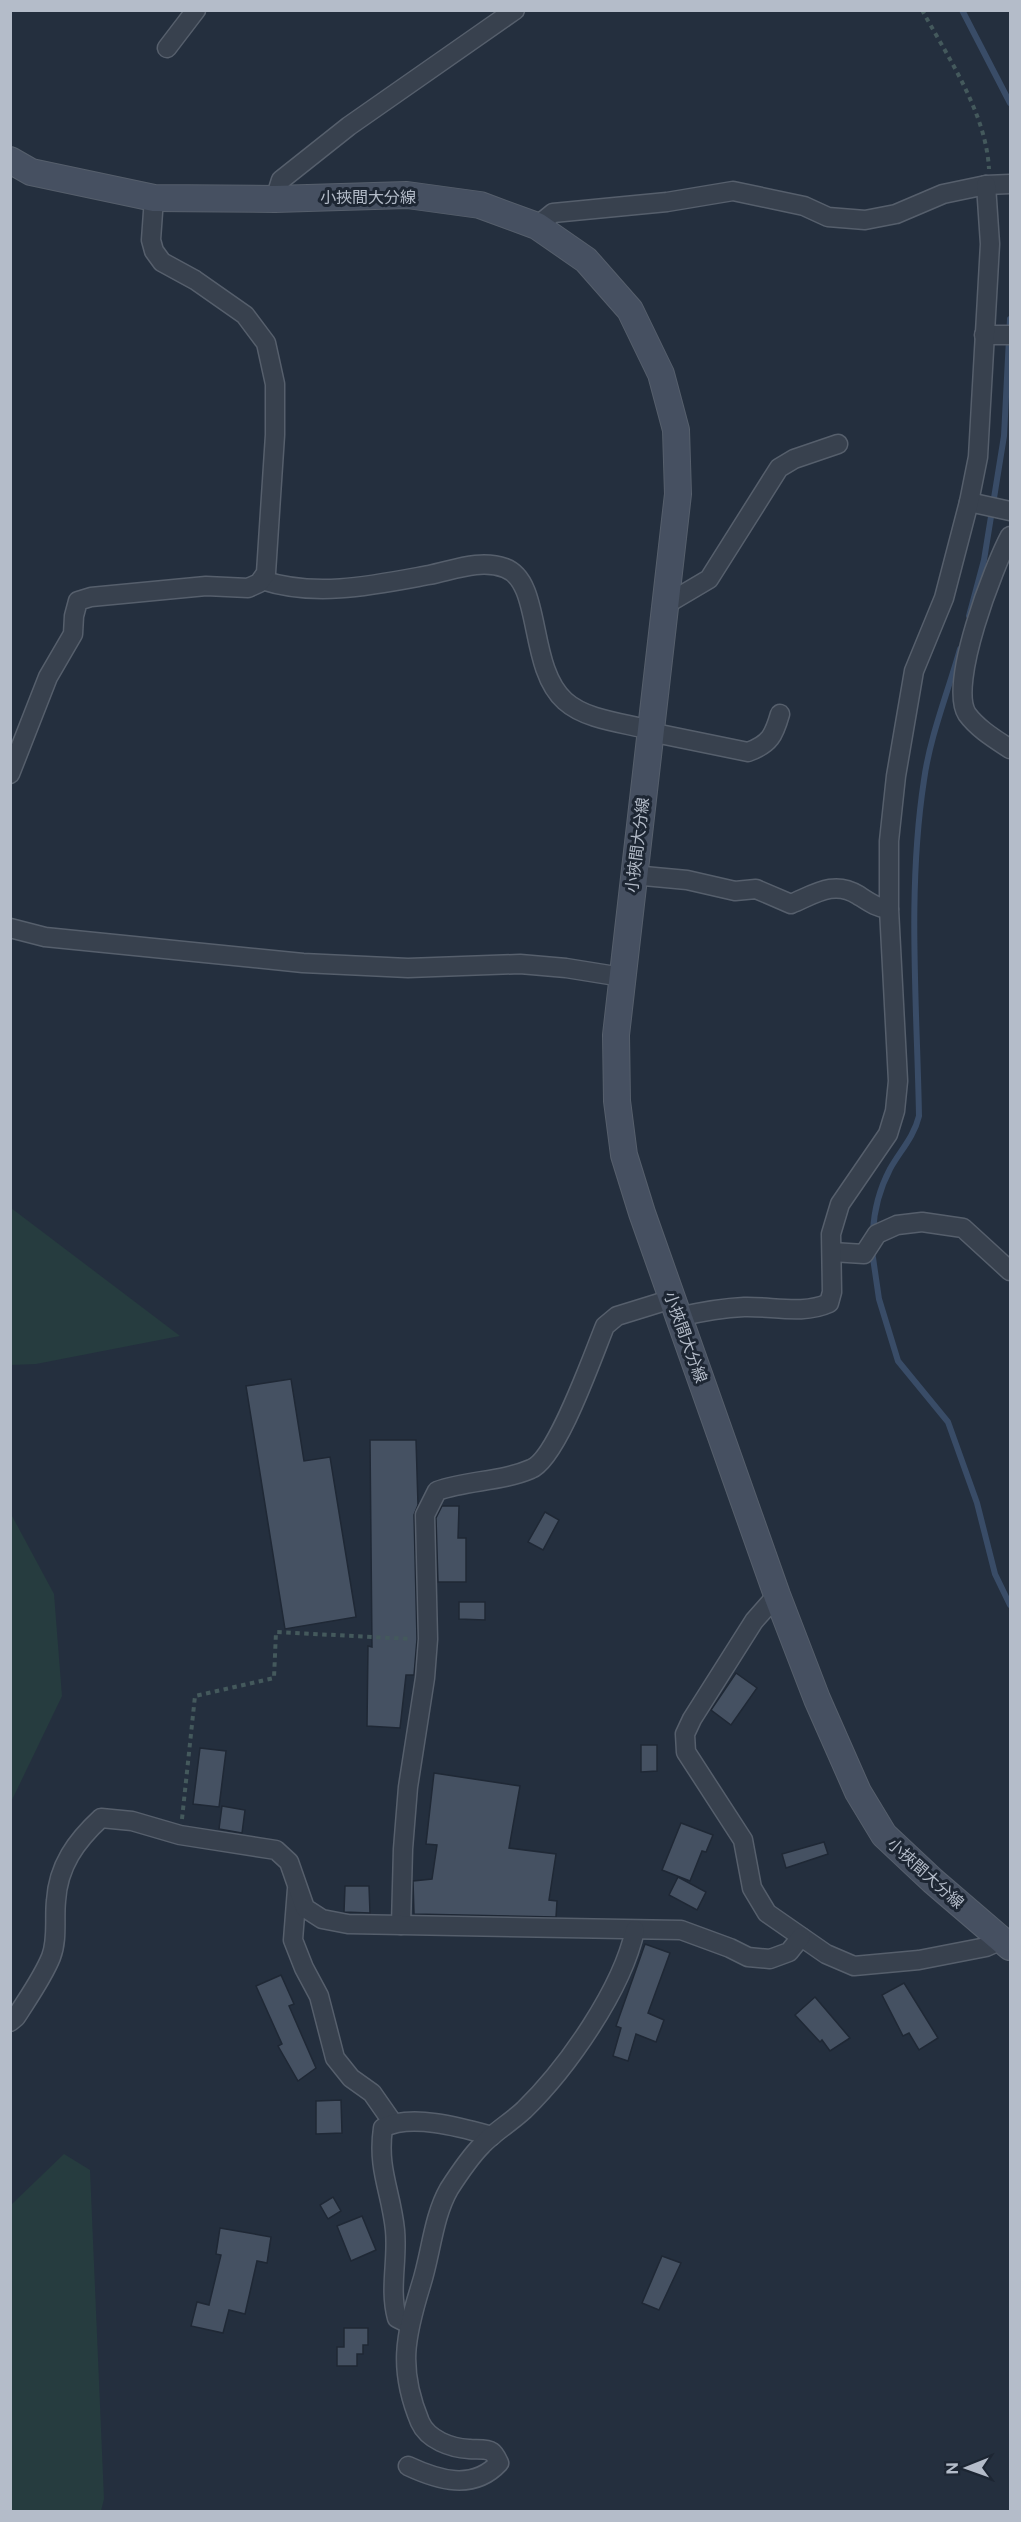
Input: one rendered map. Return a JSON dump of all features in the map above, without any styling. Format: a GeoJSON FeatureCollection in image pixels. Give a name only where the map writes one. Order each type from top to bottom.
{"type":"FeatureCollection","features":[{"type":"Feature","properties":{"kind":"main road","name":"小挾間大分線"},"geometry":{"type":"LineString","coordinates":[[10,160],[31,172],[154,198],[275,199],[407,195],[480,205],[537,226],[586,260],[630,310],[661,374],[676,430],[678,494],[616,1035],[617,1101],[624,1155],[675,1308],[777,1594],[817,1699],[853,1781],[884,1835],[933,1881],[1006,1943]]}},
{"type":"Feature","properties":{"kind":"street"},"geometry":{"type":"LineString","coordinates":[[167,48],[195,10]]}},
{"type":"Feature","properties":{"kind":"street"},"geometry":{"type":"LineString","coordinates":[[275,199],[281,180],[316,152],[515,10]]}},
{"type":"Feature","properties":{"kind":"street"},"geometry":{"type":"LineString","coordinates":[[537,226],[553,213],[667,202],[733,191],[804,206],[828,217],[865,220],[896,214],[943,194],[988,185],[1011,184]]}},
{"type":"Feature","properties":{"kind":"street"},"geometry":{"type":"LineString","coordinates":[[401,1925],[405,1818],[428,1639],[425,1515],[437,1491],[457,1484],[496,1479],[534,1468],[551,1452],[605,1326],[617,1316],[675,1308],[819,1307],[829,1303],[832,1292],[831,1234],[840,1204],[888,1134],[895,1111],[898,1081],[889,909],[889,841],[896,776],[914,671],[944,598],[972,503],[978,456],[990,244],[988,185]]}},
{"type":"Feature","properties":{"kind":"street"},"geometry":{"type":"LineString","coordinates":[[10,774],[48,677],[73,634],[78,601],[91,597],[206,586],[248,588],[262,580],[267,564],[276,435],[275,384],[266,343],[245,315],[195,280],[162,262],[153,251],[154,198]]}},
{"type":"Feature","properties":{"kind":"street"},"geometry":{"type":"LineString","coordinates":[[984,335],[1011,335]]}},
{"type":"Feature","properties":{"kind":"street"},"geometry":{"type":"LineString","coordinates":[[665,605],[709,579],[779,468],[794,459],[838,444]]}},
{"type":"Feature","properties":{"kind":"street"},"geometry":{"type":"LineString","coordinates":[[972,503],[1007,510]]}},
{"type":"Feature","properties":{"kind":"street"},"geometry":{"type":"LineString","coordinates":[[1011,536],[980,610],[965,664],[962,694],[966,712],[985,732],[1011,749]]}},
{"type":"Feature","properties":{"kind":"street"},"geometry":{"type":"LineString","coordinates":[[262,580],[286,588],[310,590],[385,583],[470,565],[492,565],[508,569],[521,581],[531,601],[541,661],[550,683],[565,702],[582,712],[651,731],[748,752],[761,747],[774,736],[780,714]]}},
{"type":"Feature","properties":{"kind":"street"},"geometry":{"type":"LineString","coordinates":[[633,874],[687,880],[735,891],[756,889],[791,904],[818,891],[838,887],[850,890],[879,908],[889,909]]}},
{"type":"Feature","properties":{"kind":"street"},"geometry":{"type":"LineString","coordinates":[[10,928],[45,937],[303,963],[408,968],[520,964],[622,977]]}},
{"type":"Feature","properties":{"kind":"street"},"geometry":{"type":"LineString","coordinates":[[832,1252],[864,1254],[877,1234],[897,1225],[922,1222],[963,1228],[1011,1271]]}},
{"type":"Feature","properties":{"kind":"street"},"geometry":{"type":"LineString","coordinates":[[777,1594],[754,1621],[692,1719],[685,1734],[686,1752],[743,1840],[752,1888],[767,1913],[826,1954],[854,1966],[920,1960],[1006,1943]]}},
{"type":"Feature","properties":{"kind":"street"},"geometry":{"type":"LineString","coordinates":[[10,2022],[16,2017],[52,1956],[56,1928],[56,1900],[62,1868],[79,1838],[100,1818],[132,1821],[180,1835],[276,1850],[289,1862],[305,1908],[322,1919],[348,1924],[681,1930],[748,1957],[770,1959],[789,1952],[801,1937]]}},
{"type":"Feature","properties":{"kind":"street"},"geometry":{"type":"LineString","coordinates":[[297,1887],[293,1916],[293,1940],[304,1968],[319,1996],[335,2058],[351,2078],[372,2093],[393,2123]]}},
{"type":"Feature","properties":{"kind":"street"},"geometry":{"type":"LineString","coordinates":[[408,2466],[437,2480],[469,2481],[490,2473],[499,2463],[494,2453],[489,2450],[460,2449],[436,2440],[422,2425],[410,2397],[405,2366],[409,2324],[429,2259],[436,2223],[448,2190],[481,2145],[524,2110],[573,2056],[608,1996],[635,1930]]}},
{"type":"Feature","properties":{"kind":"street"},"geometry":{"type":"LineString","coordinates":[[409,2324],[397,2319],[392,2301],[395,2231],[381,2166],[383,2128],[393,2123],[435,2123],[492,2136]]}},
{"type":"Feature","properties":{"kind":"path"},"geometry":{"type":"LineString","coordinates":[[922,10],[973,106],[985,137],[988,185]]}},
{"type":"Feature","properties":{"kind":"path"},"geometry":{"type":"LineString","coordinates":[[180,1835],[195,1696],[274,1678],[276,1632],[428,1639]]}},
{"type":"Feature","properties":{"kind":"green space"},"geometry":{"type":"Polygon","coordinates":[[[11,1208],[180,1336],[36,1364],[11,1365],[11,1208]]]}},
{"type":"Feature","properties":{"kind":"green space"},"geometry":{"type":"Polygon","coordinates":[[[11,1514],[54,1594],[62,1696],[11,1802],[11,1514]]]}},
{"type":"Feature","properties":{"kind":"green space"},"geometry":{"type":"Polygon","coordinates":[[[64,2154],[90,2170],[104,2499],[101,2511],[11,2511],[11,2205],[64,2154]]]}},
{"type":"Feature","properties":{"kind":"building"},"geometry":{"type":"Polygon","coordinates":[[[291,1379],[304,1461],[330,1457],[356,1617],[285,1629],[246,1386],[291,1379]]]}},
{"type":"Feature","properties":{"kind":"building"},"geometry":{"type":"Polygon","coordinates":[[[370,1440],[416,1440],[418,1505],[414,1515],[417,1639],[414,1675],[406,1675],[400,1728],[367,1726],[368,1646],[372,1647],[370,1440]]]}},
{"type":"Feature","properties":{"kind":"building"},"geometry":{"type":"Polygon","coordinates":[[[442,1506],[459,1506],[458,1538],[466,1538],[466,1582],[438,1582],[436,1518],[442,1506]]]}},
{"type":"Feature","properties":{"kind":"building"},"geometry":{"type":"Polygon","coordinates":[[[545,1512],[559,1520],[543,1550],[528,1542],[545,1512]]]}},
{"type":"Feature","properties":{"kind":"building"},"geometry":{"type":"Polygon","coordinates":[[[459,1602],[485,1602],[485,1620],[459,1619],[459,1602]]]}},
{"type":"Feature","properties":{"kind":"building"},"geometry":{"type":"Polygon","coordinates":[[[736,1673],[757,1688],[731,1725],[711,1710],[736,1673]]]}},
{"type":"Feature","properties":{"kind":"building"},"geometry":{"type":"Polygon","coordinates":[[[641,1745],[657,1745],[657,1771],[641,1772],[641,1745]]]}},
{"type":"Feature","properties":{"kind":"building"},"geometry":{"type":"Polygon","coordinates":[[[200,1748],[226,1751],[219,1807],[193,1804],[200,1748]]]}},
{"type":"Feature","properties":{"kind":"building"},"geometry":{"type":"Polygon","coordinates":[[[434,1773],[520,1786],[509,1848],[556,1854],[549,1900],[557,1901],[556,1917],[414,1914],[413,1881],[432,1879],[437,1845],[426,1844],[434,1773]]]}},
{"type":"Feature","properties":{"kind":"building"},"geometry":{"type":"Polygon","coordinates":[[[222,1806],[245,1810],[242,1833],[219,1829],[222,1806]]]}},
{"type":"Feature","properties":{"kind":"building"},"geometry":{"type":"Polygon","coordinates":[[[681,1823],[713,1835],[706,1852],[702,1851],[690,1881],[662,1870],[681,1823]]]}},
{"type":"Feature","properties":{"kind":"building"},"geometry":{"type":"Polygon","coordinates":[[[824,1842],[828,1854],[786,1868],[782,1854],[824,1842]]]}},
{"type":"Feature","properties":{"kind":"building"},"geometry":{"type":"Polygon","coordinates":[[[678,1877],[706,1892],[697,1910],[669,1895],[678,1877]]]}},
{"type":"Feature","properties":{"kind":"building"},"geometry":{"type":"Polygon","coordinates":[[[345,1886],[369,1886],[370,1913],[344,1912],[345,1886]]]}},
{"type":"Feature","properties":{"kind":"building"},"geometry":{"type":"Polygon","coordinates":[[[645,1944],[670,1953],[648,2013],[664,2020],[656,2042],[636,2034],[628,2061],[613,2056],[621,2028],[616,2026],[645,1944]]]}},
{"type":"Feature","properties":{"kind":"building"},"geometry":{"type":"Polygon","coordinates":[[[281,1975],[294,2004],[289,2006],[316,2068],[298,2081],[278,2046],[282,2044],[256,1986],[281,1975]]]}},
{"type":"Feature","properties":{"kind":"building"},"geometry":{"type":"Polygon","coordinates":[[[904,1983],[938,2038],[919,2050],[909,2033],[903,2036],[882,1995],[904,1983]]]}},
{"type":"Feature","properties":{"kind":"building"},"geometry":{"type":"Polygon","coordinates":[[[815,1997],[850,2038],[830,2051],[822,2040],[820,2042],[795,2015],[815,1997]]]}},
{"type":"Feature","properties":{"kind":"building"},"geometry":{"type":"Polygon","coordinates":[[[341,2100],[342,2133],[316,2134],[316,2101],[341,2100]]]}},
{"type":"Feature","properties":{"kind":"building"},"geometry":{"type":"Polygon","coordinates":[[[333,2197],[341,2211],[328,2219],[320,2205],[333,2197]]]}},
{"type":"Feature","properties":{"kind":"building"},"geometry":{"type":"Polygon","coordinates":[[[362,2216],[376,2250],[351,2261],[337,2226],[362,2216]]]}},
{"type":"Feature","properties":{"kind":"building"},"geometry":{"type":"Polygon","coordinates":[[[220,2228],[271,2237],[267,2263],[257,2261],[245,2314],[229,2310],[223,2333],[191,2326],[197,2302],[209,2305],[221,2255],[216,2254],[220,2228]]]}},
{"type":"Feature","properties":{"kind":"building"},"geometry":{"type":"Polygon","coordinates":[[[662,2256],[681,2263],[659,2310],[642,2303],[662,2256]]]}},
{"type":"Feature","properties":{"kind":"building"},"geometry":{"type":"Polygon","coordinates":[[[344,2328],[368,2328],[368,2345],[363,2345],[363,2354],[357,2354],[357,2366],[337,2366],[337,2347],[344,2347],[344,2328]]]}},
{"type":"Feature","properties":{"kind":"waterway"},"geometry":{"type":"LineString","coordinates":[[962,10],[1010,103]]}},
{"type":"Feature","properties":{"kind":"waterway"},"geometry":{"type":"LineString","coordinates":[[969,616],[984,560],[1004,436],[1010,319]]}},
{"type":"Feature","properties":{"kind":"waterway"},"geometry":{"type":"LineString","coordinates":[[873,1232],[876,1207],[883,1184],[917,1124],[919,1116],[914,948],[919,821],[930,747],[960,649]]}},
{"type":"Feature","properties":{"kind":"waterway"},"geometry":{"type":"LineString","coordinates":[[872,1251],[879,1299],[898,1361],[948,1422],[977,1503],[995,1574],[1010,1605]]}}]}
